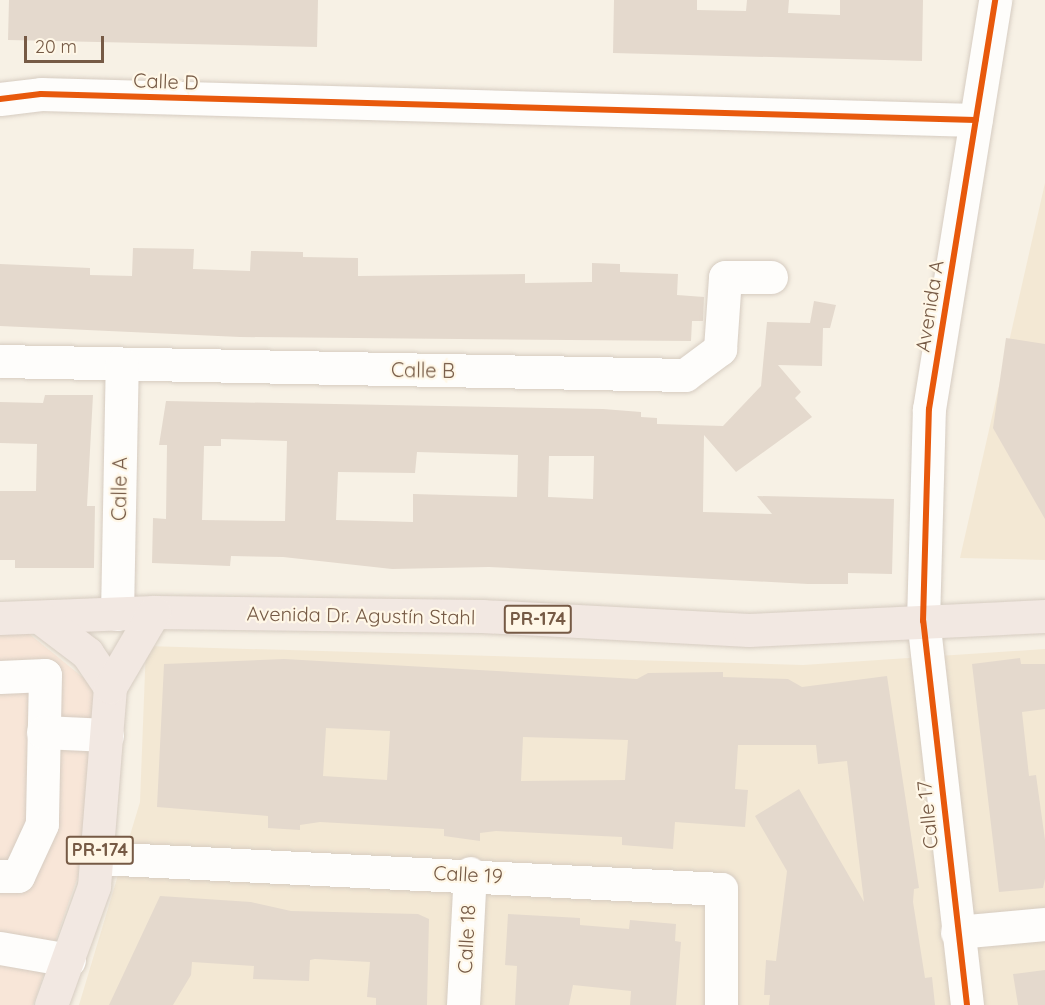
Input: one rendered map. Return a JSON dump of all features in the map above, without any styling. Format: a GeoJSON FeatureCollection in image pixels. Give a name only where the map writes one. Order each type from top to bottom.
{"type":"FeatureCollection","features":[{"type":"Feature","properties":{"kind":"highway","name":"Avenida Dr. Agustín Stahl"},"geometry":{"type":"LineString","coordinates":[[0,618],[154,612],[482,616],[749,630],[1045,616]]}},
{"type":"Feature","properties":{"kind":"highway","name":"PR-174"},"geometry":{"type":"LineString","coordinates":[[51,1005],[69,960],[99,858],[110,687],[154,612]]}},
{"type":"Feature","properties":{"kind":"highway"},"geometry":{"type":"LineString","coordinates":[[41,618],[87,653],[110,687]]}},
{"type":"Feature","properties":{"kind":"street","name":"Avenida A"},"geometry":{"type":"LineString","coordinates":[[923,621],[930,409],[995,0]]}},
{"type":"Feature","properties":{"kind":"street","name":"Calle D"},"geometry":{"type":"LineString","coordinates":[[0,99],[41,94],[976,120]]}},
{"type":"Feature","properties":{"kind":"street","name":"Calle B"},"geometry":{"type":"LineString","coordinates":[[0,361],[685,375],[720,349],[725,277],[771,277]]}},
{"type":"Feature","properties":{"kind":"street","name":"Calle A"},"geometry":{"type":"LineString","coordinates":[[117,614],[122,364]]}},
{"type":"Feature","properties":{"kind":"street","name":"Calle 17"},"geometry":{"type":"LineString","coordinates":[[923,621],[967,1005]]}},
{"type":"Feature","properties":{"kind":"street"},"geometry":{"type":"LineString","coordinates":[[0,677],[45,675],[42,824],[18,876],[0,876]]}},
{"type":"Feature","properties":{"kind":"street"},"geometry":{"type":"LineString","coordinates":[[43,732],[107,735]]}},
{"type":"Feature","properties":{"kind":"street","name":"Calle 19"},"geometry":{"type":"LineString","coordinates":[[99,858],[470,873],[721,889],[721,1005]]}},
{"type":"Feature","properties":{"kind":"street","name":"Calle 18"},"geometry":{"type":"LineString","coordinates":[[463,1005],[470,873]]}},
{"type":"Feature","properties":{"kind":"street"},"geometry":{"type":"LineString","coordinates":[[957,932],[1045,924]]}},
{"type":"Feature","properties":{"kind":"street"},"geometry":{"type":"LineString","coordinates":[[0,948],[69,960]]}},
{"type":"Feature","properties":{"kind":"shaded area"},"geometry":{"type":"Polygon","coordinates":[[[1045,183],[1045,560],[960,558],[1045,183]]]}},
{"type":"Feature","properties":{"kind":"shaded area"},"geometry":{"type":"Polygon","coordinates":[[[0,627],[22,628],[96,688],[78,876],[33,1005],[0,1005],[0,627]]]}},
{"type":"Feature","properties":{"kind":"shaded area"},"geometry":{"type":"Polygon","coordinates":[[[146,646],[803,665],[1045,649],[1045,1005],[79,1005],[140,802],[146,646]]]}},
{"type":"Feature","properties":{"kind":"building"},"geometry":{"type":"Polygon","coordinates":[[[9,0],[318,0],[317,47],[8,40],[9,0]]]}},
{"type":"Feature","properties":{"kind":"building"},"geometry":{"type":"Polygon","coordinates":[[[614,0],[697,0],[697,10],[746,11],[747,0],[789,0],[788,13],[840,15],[840,0],[923,0],[922,61],[613,53],[614,0]]]}},
{"type":"Feature","properties":{"kind":"building"},"geometry":{"type":"Polygon","coordinates":[[[133,248],[194,249],[193,269],[250,271],[251,251],[303,252],[303,257],[358,258],[358,276],[525,274],[525,283],[592,282],[592,263],[620,264],[620,272],[678,274],[677,295],[704,297],[703,321],[692,321],[691,341],[240,337],[0,326],[0,264],[90,268],[90,275],[132,276],[133,248]]]}},
{"type":"Feature","properties":{"kind":"building"},"geometry":{"type":"Polygon","coordinates":[[[814,301],[836,305],[830,328],[823,328],[822,366],[778,365],[801,392],[795,398],[812,417],[736,472],[704,435],[703,512],[772,514],[757,496],[894,499],[892,574],[848,573],[848,584],[808,584],[489,567],[392,569],[283,557],[231,556],[230,566],[152,563],[153,518],[166,519],[167,445],[159,445],[166,401],[603,409],[641,412],[641,417],[657,418],[657,424],[723,426],[761,386],[767,322],[810,323],[814,301]],[[221,439],[221,446],[204,446],[202,520],[285,521],[287,441],[221,439]],[[417,452],[415,473],[338,472],[336,520],[413,522],[413,494],[517,497],[518,455],[417,452]],[[549,456],[548,497],[593,499],[594,456],[549,456]]]}},
{"type":"Feature","properties":{"kind":"building"},"geometry":{"type":"Polygon","coordinates":[[[1006,338],[1045,344],[1045,519],[993,428],[1006,338]]]}},
{"type":"Feature","properties":{"kind":"building"},"geometry":{"type":"Polygon","coordinates":[[[45,395],[93,395],[87,506],[95,506],[94,568],[15,568],[15,560],[0,560],[0,491],[36,491],[37,444],[0,443],[0,402],[43,403],[45,395]]]}},
{"type":"Feature","properties":{"kind":"building"},"geometry":{"type":"Polygon","coordinates":[[[1020,658],[1021,664],[1045,664],[1045,709],[1022,712],[1029,776],[1036,775],[1045,840],[1045,879],[1043,888],[999,892],[972,664],[1020,658]]]}},
{"type":"Feature","properties":{"kind":"building"},"geometry":{"type":"Polygon","coordinates":[[[284,659],[637,679],[648,673],[723,672],[723,677],[788,679],[802,687],[887,676],[919,888],[914,889],[913,902],[925,978],[932,977],[935,1005],[769,1005],[770,995],[764,995],[766,960],[776,961],[787,871],[755,816],[799,789],[864,902],[847,761],[818,764],[816,745],[738,745],[735,789],[748,790],[745,827],[675,822],[673,849],[622,845],[622,837],[496,831],[480,833],[480,841],[444,836],[444,829],[320,822],[300,825],[300,830],[268,828],[268,816],[157,807],[164,664],[284,659]],[[326,728],[323,776],[387,780],[390,731],[326,728]],[[523,737],[521,781],[625,780],[628,740],[523,737]]]}},
{"type":"Feature","properties":{"kind":"building"},"geometry":{"type":"Polygon","coordinates":[[[160,896],[251,902],[291,911],[418,914],[429,919],[427,1005],[376,1005],[376,998],[367,997],[370,962],[315,959],[310,960],[309,981],[253,979],[254,966],[192,962],[191,975],[173,1005],[109,1005],[160,896]]]}},
{"type":"Feature","properties":{"kind":"building"},"geometry":{"type":"Polygon","coordinates":[[[508,914],[580,918],[580,925],[629,929],[630,920],[676,924],[675,941],[681,942],[676,1005],[630,1005],[631,991],[573,985],[569,1005],[515,1005],[517,966],[505,965],[508,914]]]}},
{"type":"Feature","properties":{"kind":"building"},"geometry":{"type":"Polygon","coordinates":[[[1045,970],[1045,1005],[1018,1005],[1013,974],[1045,970]]]}},
{"type":"Feature","properties":{"kind":"cycle path"},"geometry":{"type":"LineString","coordinates":[[967,1005],[923,621],[929,409],[995,0]]}},
{"type":"Feature","properties":{"kind":"cycle path"},"geometry":{"type":"LineString","coordinates":[[0,99],[41,94],[976,120]]}}]}
